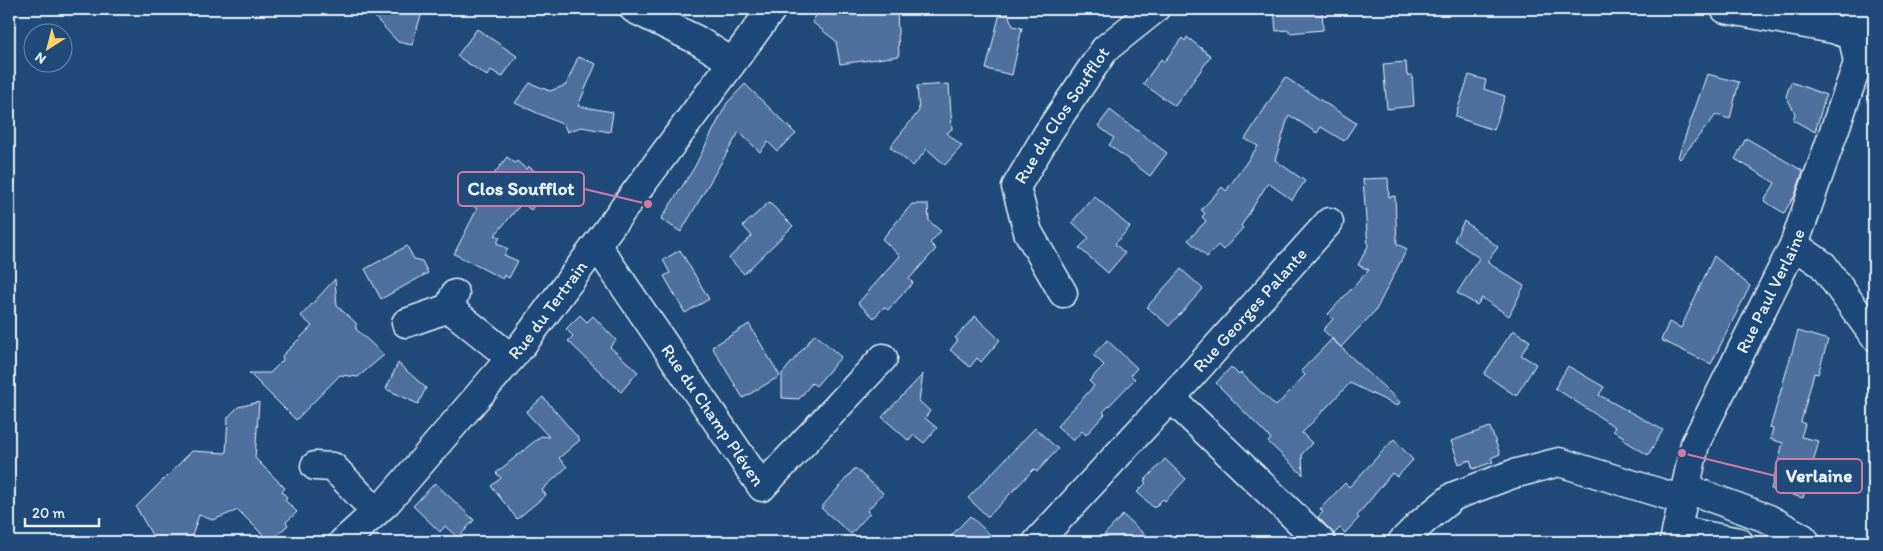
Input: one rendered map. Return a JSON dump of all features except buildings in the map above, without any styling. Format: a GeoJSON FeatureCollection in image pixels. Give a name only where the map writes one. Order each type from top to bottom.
{"type":"FeatureCollection","features":[{"type":"Feature","properties":{"kind":"street"},"geometry":{"type":"LineString","coordinates":[[634,9],[698,40],[732,62]]}},
{"type":"Feature","properties":{"kind":"street","name":"Rue du Tertrain"},"geometry":{"type":"LineString","coordinates":[[343,542],[376,512],[511,358],[597,246],[772,9]]}},
{"type":"Feature","properties":{"kind":"street","name":"Rue du Clos Soufflot"},"geometry":{"type":"LineString","coordinates":[[1063,293],[1028,232],[1016,187],[1048,133],[1105,49],[1155,9]]}},
{"type":"Feature","properties":{"kind":"street"},"geometry":{"type":"LineString","coordinates":[[1725,9],[1833,29],[1863,40]]}},
{"type":"Feature","properties":{"kind":"street","name":"Rue Paul Verlaine"},"geometry":{"type":"LineString","coordinates":[[1675,536],[1695,444],[1794,245],[1858,63],[1863,40],[1856,9]]}},
{"type":"Feature","properties":{"kind":"street","name":"Rue Georges Palante"},"geometry":{"type":"LineString","coordinates":[[1037,542],[1171,398],[1329,222]]}},
{"type":"Feature","properties":{"kind":"street"},"geometry":{"type":"LineString","coordinates":[[1794,245],[1823,265],[1874,336]]}},
{"type":"Feature","properties":{"kind":"street","name":"Rue du Champ Pléven"},"geometry":{"type":"LineString","coordinates":[[597,246],[762,487],[883,358]]}},
{"type":"Feature","properties":{"kind":"street"},"geometry":{"type":"LineString","coordinates":[[406,323],[452,301],[511,358]]}},
{"type":"Feature","properties":{"kind":"street"},"geometry":{"type":"LineString","coordinates":[[1171,398],[1321,542]]}},
{"type":"Feature","properties":{"kind":"street"},"geometry":{"type":"LineString","coordinates":[[326,461],[376,512]]}},
{"type":"Feature","properties":{"kind":"street"},"geometry":{"type":"LineString","coordinates":[[1402,542],[1421,523],[1454,496],[1513,474],[1559,462],[1684,494],[1769,519],[1803,538],[1806,542]]}},
{"type":"Feature","properties":{"kind":"street"},"geometry":{"type":"LineString","coordinates":[[1675,536],[1739,542]]}},
{"type":"Feature","properties":{"kind":"place","name":"Clos Soufflot"},"geometry":{"type":"Point","coordinates":[648,204]}},
{"type":"Feature","properties":{"kind":"place","name":"Verlaine"},"geometry":{"type":"Point","coordinates":[1682,453]}}]}
